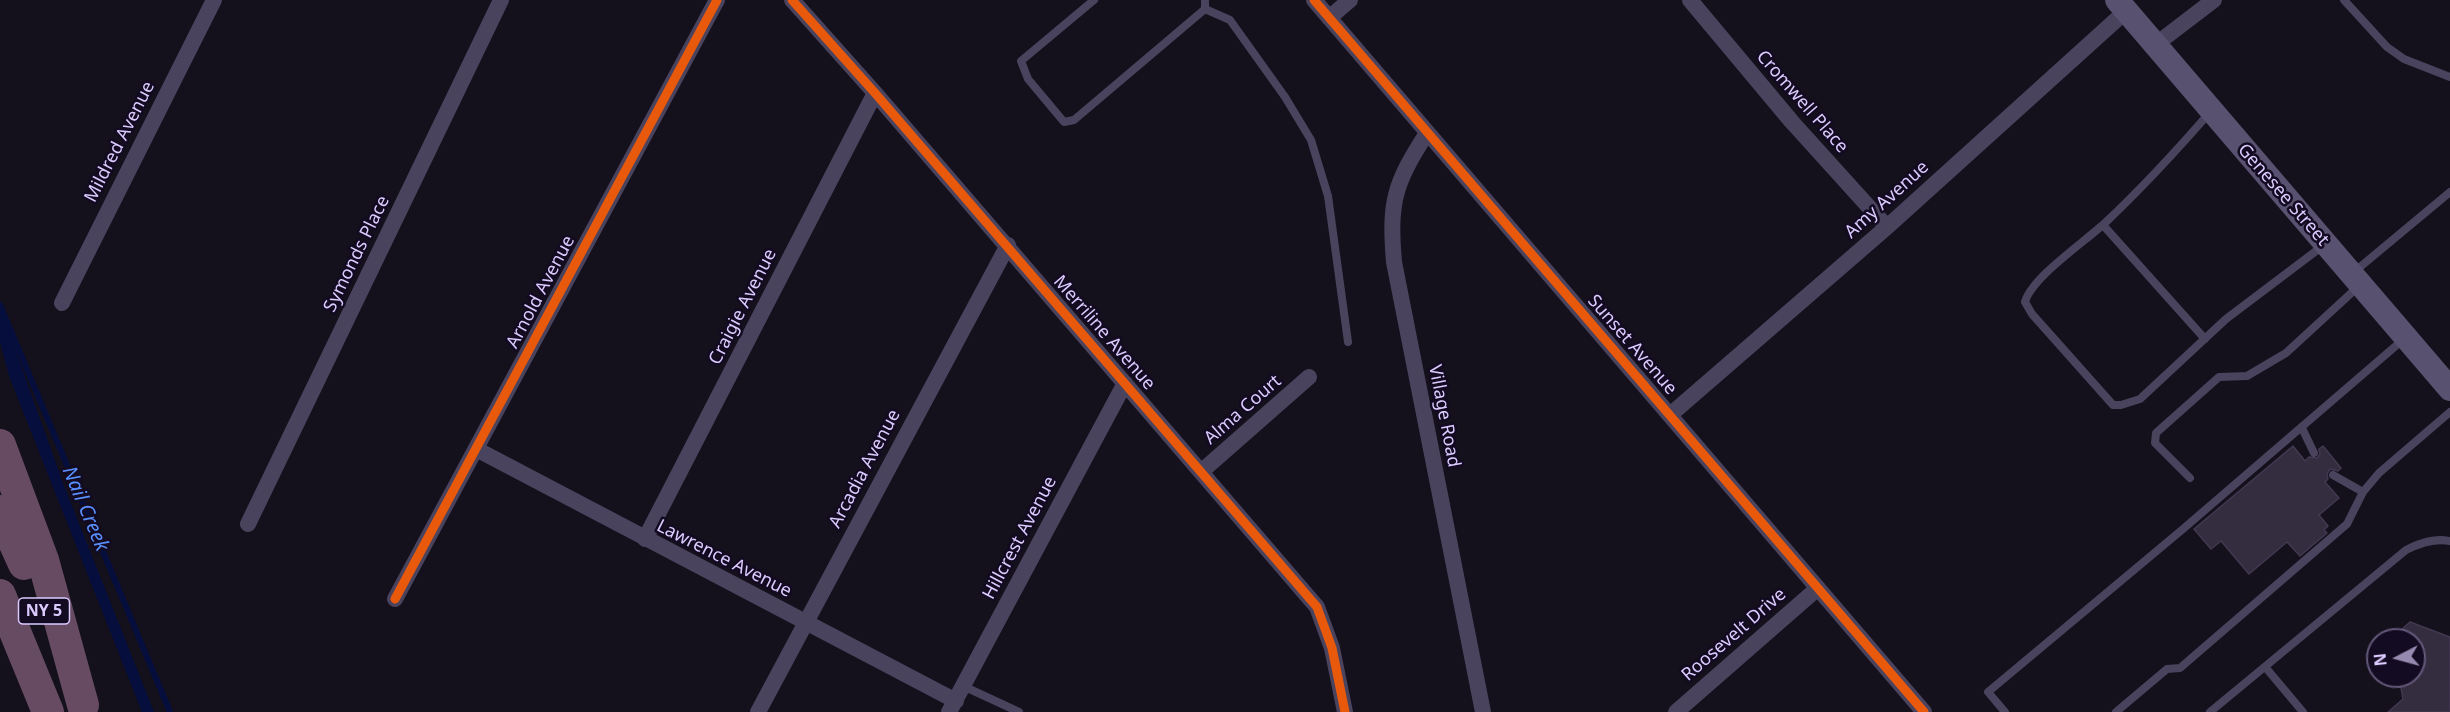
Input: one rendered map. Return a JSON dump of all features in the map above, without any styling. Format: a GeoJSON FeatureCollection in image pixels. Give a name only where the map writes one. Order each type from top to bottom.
{"type":"FeatureCollection","features":[{"type":"Feature","properties":{"kind":"highway"},"geometry":{"type":"LineString","coordinates":[[0,445],[43,560],[84,709]]}},
{"type":"Feature","properties":{"kind":"highway","name":"NY 5"},"geometry":{"type":"LineString","coordinates":[[0,511],[35,588],[84,709]]}},
{"type":"Feature","properties":{"kind":"highway","name":"NY 5"},"geometry":{"type":"LineString","coordinates":[[0,595],[48,712]]}},
{"type":"Feature","properties":{"kind":"main road","name":"Genesee Street"},"geometry":{"type":"LineString","coordinates":[[2121,6],[2450,389]]}},
{"type":"Feature","properties":{"kind":"street","name":"Mildred Avenue"},"geometry":{"type":"LineString","coordinates":[[62,303],[214,0]]}},
{"type":"Feature","properties":{"kind":"street","name":"Symonds Place"},"geometry":{"type":"LineString","coordinates":[[248,524],[501,0]]}},
{"type":"Feature","properties":{"kind":"street","name":"Arnold Avenue"},"geometry":{"type":"LineString","coordinates":[[395,599],[717,0]]}},
{"type":"Feature","properties":{"kind":"street","name":"Merriline Avenue"},"geometry":{"type":"LineString","coordinates":[[792,0],[1008,246],[1317,607],[1332,648],[1341,711]]}},
{"type":"Feature","properties":{"kind":"street","name":"Sunset Avenue"},"geometry":{"type":"LineString","coordinates":[[1314,0],[1924,712]]}},
{"type":"Feature","properties":{"kind":"street"},"geometry":{"type":"LineString","coordinates":[[1329,18],[1350,0]]}},
{"type":"Feature","properties":{"kind":"street","name":"Cromwell Place"},"geometry":{"type":"LineString","coordinates":[[1690,0],[1792,122],[1887,227]]}},
{"type":"Feature","properties":{"kind":"street"},"geometry":{"type":"LineString","coordinates":[[2155,45],[2214,0]]}},
{"type":"Feature","properties":{"kind":"street","name":"Amy Avenue"},"geometry":{"type":"LineString","coordinates":[[1670,414],[1887,227],[2121,6]]}},
{"type":"Feature","properties":{"kind":"street","name":"Craigie Avenue"},"geometry":{"type":"LineString","coordinates":[[645,539],[875,93]]}},
{"type":"Feature","properties":{"kind":"street","name":"Village Road"},"geometry":{"type":"LineString","coordinates":[[1427,133],[1407,164],[1394,200],[1391,223],[1394,262],[1483,712]]}},
{"type":"Feature","properties":{"kind":"street","name":"Arcadia Avenue"},"geometry":{"type":"LineString","coordinates":[[758,712],[1008,246]]}},
{"type":"Feature","properties":{"kind":"street","name":"Alma Court"},"geometry":{"type":"LineString","coordinates":[[1202,471],[1309,377]]}},
{"type":"Feature","properties":{"kind":"street","name":"Hillcrest Avenue"},"geometry":{"type":"LineString","coordinates":[[956,700],[1125,383]]}},
{"type":"Feature","properties":{"kind":"street","name":"Lawrence Avenue"},"geometry":{"type":"LineString","coordinates":[[476,449],[956,700]]}},
{"type":"Feature","properties":{"kind":"street","name":"Roosevelt Drive"},"geometry":{"type":"LineString","coordinates":[[1676,712],[1818,588]]}},
{"type":"Feature","properties":{"kind":"lane"},"geometry":{"type":"LineString","coordinates":[[1094,0],[1021,61],[1028,79],[1064,122],[1074,120],[1205,4],[1230,20],[1285,97],[1311,140],[1328,196],[1348,342]]}},
{"type":"Feature","properties":{"kind":"lane"},"geometry":{"type":"LineString","coordinates":[[2344,0],[2387,47],[2404,59],[2450,77]]}},
{"type":"Feature","properties":{"kind":"lane"},"geometry":{"type":"LineString","coordinates":[[2212,111],[2103,225],[2043,276],[2028,293],[2025,302],[2032,314],[2113,405],[2121,405],[2140,399],[2226,319],[2325,244]]}},
{"type":"Feature","properties":{"kind":"lane"},"geometry":{"type":"LineString","coordinates":[[2190,478],[2155,443],[2156,433],[2219,377],[2247,376],[2286,353],[2356,279],[2450,192]]}},
{"type":"Feature","properties":{"kind":"lane"},"geometry":{"type":"LineString","coordinates":[[2103,225],[2205,339]]}},
{"type":"Feature","properties":{"kind":"lane"},"geometry":{"type":"LineString","coordinates":[[2005,712],[1988,692],[2183,529],[2405,337]]}},
{"type":"Feature","properties":{"kind":"lane"},"geometry":{"type":"LineString","coordinates":[[2116,712],[2167,669],[2180,668],[2348,524],[2363,492],[2379,473],[2450,412]]}},
{"type":"Feature","properties":{"kind":"lane"},"geometry":{"type":"LineString","coordinates":[[2301,428],[2314,453]]}},
{"type":"Feature","properties":{"kind":"lane"},"geometry":{"type":"LineString","coordinates":[[2333,475],[2363,492]]}},
{"type":"Feature","properties":{"kind":"lane"},"geometry":{"type":"LineString","coordinates":[[2210,712],[2406,550],[2423,542],[2442,539],[2450,541]]}},
{"type":"Feature","properties":{"kind":"lane"},"geometry":{"type":"LineString","coordinates":[[2266,668],[2303,712]]}},
{"type":"Feature","properties":{"kind":"lane"},"geometry":{"type":"LineString","coordinates":[[956,700],[1019,712]]}},
{"type":"Feature","properties":{"kind":"shaded area"},"geometry":{"type":"Polygon","coordinates":[[[0,307],[63,483],[154,712],[142,712],[9,376],[0,342],[0,307]]]}},
{"type":"Feature","properties":{"kind":"building"},"geometry":{"type":"Polygon","coordinates":[[[2293,446],[2305,461],[2309,457],[2317,458],[2320,454],[2319,449],[2323,446],[2341,468],[2338,471],[2330,469],[2325,482],[2339,498],[2319,515],[2328,526],[2324,530],[2327,533],[2300,556],[2287,542],[2249,574],[2221,541],[2211,549],[2194,529],[2293,446]]]}},
{"type":"Feature","properties":{"kind":"building"},"geometry":{"type":"Polygon","coordinates":[[[2410,622],[2426,628],[2403,628],[2410,622]]]}},
{"type":"Feature","properties":{"kind":"building"},"geometry":{"type":"Polygon","coordinates":[[[2426,628],[2450,637],[2450,712],[2388,712],[2403,699],[2401,688],[2426,688],[2426,628]]]}},
{"type":"Feature","properties":{"kind":"waterway","name":"Nail Creek"},"geometry":{"type":"LineString","coordinates":[[0,305],[170,712]]}},
{"type":"Feature","properties":{"kind":"cycle path"},"geometry":{"type":"LineString","coordinates":[[395,599],[717,0]]}},
{"type":"Feature","properties":{"kind":"cycle path"},"geometry":{"type":"LineString","coordinates":[[792,0],[875,93],[1317,607],[1332,648],[1345,712]]}},
{"type":"Feature","properties":{"kind":"cycle path"},"geometry":{"type":"LineString","coordinates":[[1314,0],[1924,712]]}}]}
